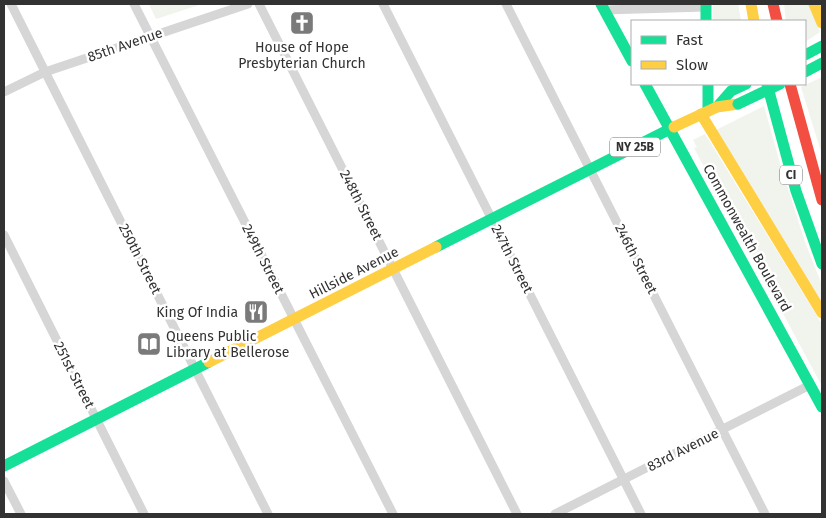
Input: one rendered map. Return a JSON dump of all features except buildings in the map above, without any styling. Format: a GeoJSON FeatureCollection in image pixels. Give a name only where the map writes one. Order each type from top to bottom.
{"type":"FeatureCollection","features":[{"type":"Feature","properties":{"kind":"main road"},"geometry":{"type":"LineString","coordinates":[[751,4],[754,20]]}},
{"type":"Feature","properties":{"kind":"main road"},"geometry":{"type":"LineString","coordinates":[[773,4],[777,20]]}},
{"type":"Feature","properties":{"kind":"main road"},"geometry":{"type":"LineString","coordinates":[[706,5],[706,20]]}},
{"type":"Feature","properties":{"kind":"main road"},"geometry":{"type":"LineString","coordinates":[[817,5],[822,23]]}},
{"type":"Feature","properties":{"kind":"main road"},"geometry":{"type":"LineString","coordinates":[[603,7],[631,59]]}},
{"type":"Feature","properties":{"kind":"main road"},"geometry":{"type":"LineString","coordinates":[[806,71],[822,63]]}},
{"type":"Feature","properties":{"kind":"main road","name":"Commonwealth Boulevard"},"geometry":{"type":"LineString","coordinates":[[646,85],[822,407]]}},
{"type":"Feature","properties":{"kind":"main road"},"geometry":{"type":"LineString","coordinates":[[708,85],[709,110],[822,313]]}},
{"type":"Feature","properties":{"kind":"main road","name":"Hillside Avenue"},"geometry":{"type":"LineString","coordinates":[[4,466],[709,110],[731,91],[744,85]]}},
{"type":"Feature","properties":{"kind":"main road","name":"CI"},"geometry":{"type":"LineString","coordinates":[[767,85],[794,183],[822,264]]}},
{"type":"Feature","properties":{"kind":"main road","name":"Hillside Avenue"},"geometry":{"type":"LineString","coordinates":[[709,110],[738,104],[778,85]]}},
{"type":"Feature","properties":{"kind":"main road","name":"CI"},"geometry":{"type":"LineString","coordinates":[[790,85],[822,200]]}},
{"type":"Feature","properties":{"kind":"street","name":"250th Street"},"geometry":{"type":"LineString","coordinates":[[11,4],[268,514]]}},
{"type":"Feature","properties":{"kind":"street","name":"249th Street"},"geometry":{"type":"LineString","coordinates":[[134,4],[393,514]]}},
{"type":"Feature","properties":{"kind":"street","name":"85th Avenue"},"geometry":{"type":"LineString","coordinates":[[4,92],[45,72],[248,4]]}},
{"type":"Feature","properties":{"kind":"street","name":"248th Street"},"geometry":{"type":"LineString","coordinates":[[259,4],[517,514]]}},
{"type":"Feature","properties":{"kind":"street","name":"247th Street"},"geometry":{"type":"LineString","coordinates":[[383,4],[641,514]]}},
{"type":"Feature","properties":{"kind":"street","name":"246th Street"},"geometry":{"type":"LineString","coordinates":[[506,4],[765,514]]}},
{"type":"Feature","properties":{"kind":"street"},"geometry":{"type":"LineString","coordinates":[[603,7],[706,5]]}},
{"type":"Feature","properties":{"kind":"street","name":"251st Street"},"geometry":{"type":"LineString","coordinates":[[4,235],[144,514]]}},
{"type":"Feature","properties":{"kind":"street","name":"83rd Avenue"},"geometry":{"type":"LineString","coordinates":[[555,514],[810,385]]}},
{"type":"Feature","properties":{"kind":"street"},"geometry":{"type":"LineString","coordinates":[[4,481],[20,514]]}},
{"type":"Feature","properties":{"kind":"shaded area"},"geometry":{"type":"Polygon","coordinates":[[[149,4],[202,4],[156,19],[149,4]]]}},
{"type":"Feature","properties":{"kind":"shaded area"},"geometry":{"type":"Polygon","coordinates":[[[713,4],[738,4],[741,20],[713,20],[713,4]]]}},
{"type":"Feature","properties":{"kind":"shaded area"},"geometry":{"type":"Polygon","coordinates":[[[784,4],[810,4],[820,32],[806,41],[806,20],[786,20],[784,4]]]}},
{"type":"Feature","properties":{"kind":"shaded area"},"geometry":{"type":"Polygon","coordinates":[[[822,77],[822,155],[801,87],[822,77]]]}},
{"type":"Feature","properties":{"kind":"shaded area"},"geometry":{"type":"Polygon","coordinates":[[[764,106],[805,242],[822,285],[822,303],[716,130],[764,106]]]}},
{"type":"Feature","properties":{"kind":"shaded area"},"geometry":{"type":"Polygon","coordinates":[[[705,134],[822,324],[822,386],[694,148],[697,147],[693,140],[705,134]]]}},
{"type":"Feature","properties":{"kind":"traffic: fast"},"geometry":{"type":"LineString","coordinates":[[601,4],[631,59]]}},
{"type":"Feature","properties":{"kind":"traffic: fast"},"geometry":{"type":"LineString","coordinates":[[706,4],[706,20]]}},
{"type":"Feature","properties":{"kind":"traffic: fast"},"geometry":{"type":"LineString","coordinates":[[806,54],[822,46]]}},
{"type":"Feature","properties":{"kind":"traffic: fast"},"geometry":{"type":"LineString","coordinates":[[806,71],[822,63]]}},
{"type":"Feature","properties":{"kind":"traffic: fast"},"geometry":{"type":"LineString","coordinates":[[646,85],[822,407]]}},
{"type":"Feature","properties":{"kind":"traffic: fast"},"geometry":{"type":"LineString","coordinates":[[708,85],[708,111]]}},
{"type":"Feature","properties":{"kind":"traffic: fast"},"geometry":{"type":"LineString","coordinates":[[717,107],[731,91],[744,85]]}},
{"type":"Feature","properties":{"kind":"traffic: fast"},"geometry":{"type":"LineString","coordinates":[[767,85],[796,191],[822,264]]}},
{"type":"Feature","properties":{"kind":"traffic: fast"},"geometry":{"type":"LineString","coordinates":[[738,104],[778,85]]}},
{"type":"Feature","properties":{"kind":"traffic: fast"},"geometry":{"type":"LineString","coordinates":[[436,247],[674,127]]}},
{"type":"Feature","properties":{"kind":"traffic: fast"},"geometry":{"type":"LineString","coordinates":[[4,466],[209,362]]}},
{"type":"Feature","properties":{"kind":"traffic: slow"},"geometry":{"type":"LineString","coordinates":[[751,4],[754,20]]}},
{"type":"Feature","properties":{"kind":"traffic: slow"},"geometry":{"type":"LineString","coordinates":[[814,4],[822,23]]}},
{"type":"Feature","properties":{"kind":"traffic: slow"},"geometry":{"type":"LineString","coordinates":[[674,127],[717,107],[738,104]]}},
{"type":"Feature","properties":{"kind":"traffic: slow"},"geometry":{"type":"LineString","coordinates":[[701,114],[822,313]]}},
{"type":"Feature","properties":{"kind":"traffic: slow"},"geometry":{"type":"LineString","coordinates":[[209,362],[436,247]]}},
{"type":"Feature","properties":{"kind":"traffic: jam"},"geometry":{"type":"LineString","coordinates":[[773,4],[777,20]]}},
{"type":"Feature","properties":{"kind":"traffic: jam"},"geometry":{"type":"LineString","coordinates":[[790,85],[822,200]]}},
{"type":"Feature","properties":{"kind":"place","name":"House of Hope Presbyterian Church"},"geometry":{"type":"Point","coordinates":[302,23]}},
{"type":"Feature","properties":{"kind":"place","name":"King Of India"},"geometry":{"type":"Point","coordinates":[256,312]}},
{"type":"Feature","properties":{"kind":"place","name":"Queens Public Library at Bellerose"},"geometry":{"type":"Point","coordinates":[149,344]}}]}
